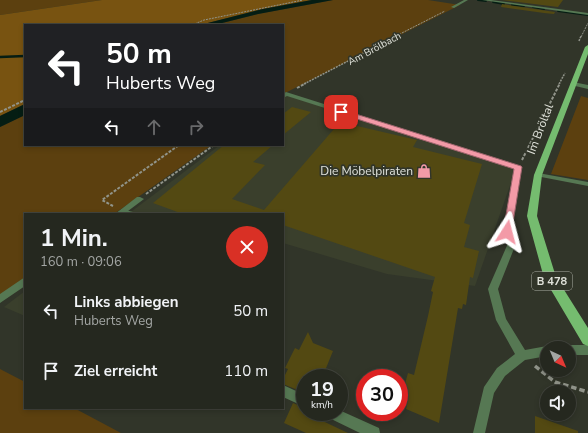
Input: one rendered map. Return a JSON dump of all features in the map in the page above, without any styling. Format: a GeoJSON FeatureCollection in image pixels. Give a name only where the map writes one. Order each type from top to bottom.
{"type":"FeatureCollection","features":[{"type":"Feature","properties":{"kind":"main road","name":"Im Bröltal"},"geometry":{"type":"LineString","coordinates":[[588,47],[538,175],[532,216],[550,278],[588,340]]}},
{"type":"Feature","properties":{"kind":"street"},"geometry":{"type":"LineString","coordinates":[[453,7],[466,0]]}},
{"type":"Feature","properties":{"kind":"street"},"geometry":{"type":"LineString","coordinates":[[484,0],[588,14]]}},
{"type":"Feature","properties":{"kind":"street"},"geometry":{"type":"LineString","coordinates":[[573,84],[588,87]]}},
{"type":"Feature","properties":{"kind":"street"},"geometry":{"type":"LineString","coordinates":[[284,95],[518,167],[507,232],[513,241],[493,289],[501,320],[522,355]]}},
{"type":"Feature","properties":{"kind":"street"},"geometry":{"type":"LineString","coordinates":[[538,175],[588,184]]}},
{"type":"Feature","properties":{"kind":"street"},"geometry":{"type":"LineString","coordinates":[[124,213],[140,199]]}},
{"type":"Feature","properties":{"kind":"street"},"geometry":{"type":"LineString","coordinates":[[0,299],[24,283]]}},
{"type":"Feature","properties":{"kind":"street"},"geometry":{"type":"LineString","coordinates":[[576,350],[588,350]]}},
{"type":"Feature","properties":{"kind":"street"},"geometry":{"type":"LineString","coordinates":[[478,433],[488,392],[501,372],[522,355],[540,352]]}},
{"type":"Feature","properties":{"kind":"street"},"geometry":{"type":"LineString","coordinates":[[284,391],[296,397]]}},
{"type":"Feature","properties":{"kind":"street"},"geometry":{"type":"LineString","coordinates":[[348,421],[374,433]]}},
{"type":"Feature","properties":{"kind":"path"},"geometry":{"type":"LineString","coordinates":[[194,24],[204,20],[303,0]]}},
{"type":"Feature","properties":{"kind":"path","name":"Am Brölbach"},"geometry":{"type":"LineString","coordinates":[[284,95],[453,7]]}},
{"type":"Feature","properties":{"kind":"path"},"geometry":{"type":"LineString","coordinates":[[579,42],[588,23]]}},
{"type":"Feature","properties":{"kind":"path"},"geometry":{"type":"LineString","coordinates":[[518,167],[568,67]]}},
{"type":"Feature","properties":{"kind":"path"},"geometry":{"type":"LineString","coordinates":[[0,112],[24,100]]}},
{"type":"Feature","properties":{"kind":"path"},"geometry":{"type":"LineString","coordinates":[[124,213],[102,200],[179,146]]}},
{"type":"Feature","properties":{"kind":"path"},"geometry":{"type":"LineString","coordinates":[[140,199],[213,146]]}},
{"type":"Feature","properties":{"kind":"path"},"geometry":{"type":"LineString","coordinates":[[522,355],[555,382],[588,392]]}},
{"type":"Feature","properties":{"kind":"shaded area"},"geometry":{"type":"Polygon","coordinates":[[[0,0],[102,0],[0,15],[0,0]]]}},
{"type":"Feature","properties":{"kind":"shaded area"},"geometry":{"type":"Polygon","coordinates":[[[102,0],[312,0],[263,9],[204,24],[24,24],[24,104],[0,116],[0,15],[102,0]]]}},
{"type":"Feature","properties":{"kind":"shaded area"},"geometry":{"type":"Polygon","coordinates":[[[312,0],[333,0],[258,14],[218,24],[204,24],[263,9],[312,0]]]}},
{"type":"Feature","properties":{"kind":"shaded area"},"geometry":{"type":"Polygon","coordinates":[[[333,0],[428,0],[460,5],[284,93],[284,24],[218,24],[258,14],[333,0]]]}},
{"type":"Feature","properties":{"kind":"shaded area"},"geometry":{"type":"Polygon","coordinates":[[[286,95],[516,168],[475,286],[387,274],[284,243],[284,213],[129,213],[219,146],[284,146],[284,97],[286,95]]]}},
{"type":"Feature","properties":{"kind":"shaded area"},"geometry":{"type":"Polygon","coordinates":[[[581,96],[588,98],[588,180],[551,174],[581,96]]]}},
{"type":"Feature","properties":{"kind":"shaded area"},"geometry":{"type":"Polygon","coordinates":[[[24,104],[24,115],[0,127],[0,116],[24,104]]]}},
{"type":"Feature","properties":{"kind":"shaded area"},"geometry":{"type":"Polygon","coordinates":[[[24,115],[24,146],[211,146],[115,213],[24,213],[24,279],[0,295],[0,127],[24,115]]]}},
{"type":"Feature","properties":{"kind":"shaded area"},"geometry":{"type":"Polygon","coordinates":[[[24,292],[24,316],[4,307],[24,292]]]}},
{"type":"Feature","properties":{"kind":"shaded area"},"geometry":{"type":"Polygon","coordinates":[[[0,369],[24,381],[24,409],[76,409],[121,433],[0,433],[0,369]]]}},
{"type":"Feature","properties":{"kind":"building"},"geometry":{"type":"Polygon","coordinates":[[[502,0],[563,0],[558,7],[502,0]]]}},
{"type":"Feature","properties":{"kind":"building"},"geometry":{"type":"Polygon","coordinates":[[[502,4],[555,12],[554,14],[501,7],[502,4]]]}},
{"type":"Feature","properties":{"kind":"building"},"geometry":{"type":"Polygon","coordinates":[[[292,107],[311,112],[284,134],[284,113],[292,107]]]}},
{"type":"Feature","properties":{"kind":"building"},"geometry":{"type":"Polygon","coordinates":[[[340,122],[417,140],[413,147],[482,164],[464,223],[470,225],[464,247],[479,251],[473,278],[470,277],[466,305],[463,304],[462,309],[458,308],[439,423],[408,410],[408,373],[414,375],[428,316],[433,292],[431,291],[435,277],[284,225],[284,213],[180,213],[153,203],[223,146],[272,146],[253,162],[265,165],[232,199],[264,210],[340,122]]]}},
{"type":"Feature","properties":{"kind":"building"},"geometry":{"type":"Polygon","coordinates":[[[308,332],[313,343],[333,351],[326,369],[296,369],[296,389],[284,384],[284,377],[288,369],[285,368],[295,348],[299,350],[308,332]]]}},
{"type":"Feature","properties":{"kind":"building"},"geometry":{"type":"Polygon","coordinates":[[[293,403],[296,404],[296,421],[323,421],[348,433],[306,433],[284,423],[293,403]]]}},
{"type":"Feature","properties":{"kind":"building"},"geometry":{"type":"Polygon","coordinates":[[[535,416],[540,418],[540,421],[549,421],[578,431],[578,433],[535,433],[535,416]]]}},
{"type":"Feature","properties":{"kind":"waterway"},"geometry":{"type":"LineString","coordinates":[[478,0],[486,1]]}},
{"type":"Feature","properties":{"kind":"waterway"},"geometry":{"type":"LineString","coordinates":[[493,2],[504,4]]}},
{"type":"Feature","properties":{"kind":"waterway"},"geometry":{"type":"LineString","coordinates":[[512,5],[524,6]]}},
{"type":"Feature","properties":{"kind":"waterway"},"geometry":{"type":"LineString","coordinates":[[533,7],[544,9]]}},
{"type":"Feature","properties":{"kind":"waterway"},"geometry":{"type":"LineString","coordinates":[[558,11],[588,15]]}},
{"type":"Feature","properties":{"kind":"waterway"},"geometry":{"type":"LineString","coordinates":[[0,57],[24,56]]}},
{"type":"Feature","properties":{"kind":"place","name":"Die Möbelpiraten"},"geometry":{"type":"Point","coordinates":[424,171]}},
{"type":"Feature","properties":{"kind":"route"},"geometry":{"type":"LineString","coordinates":[[341,112],[518,167],[507,232]]}}]}
